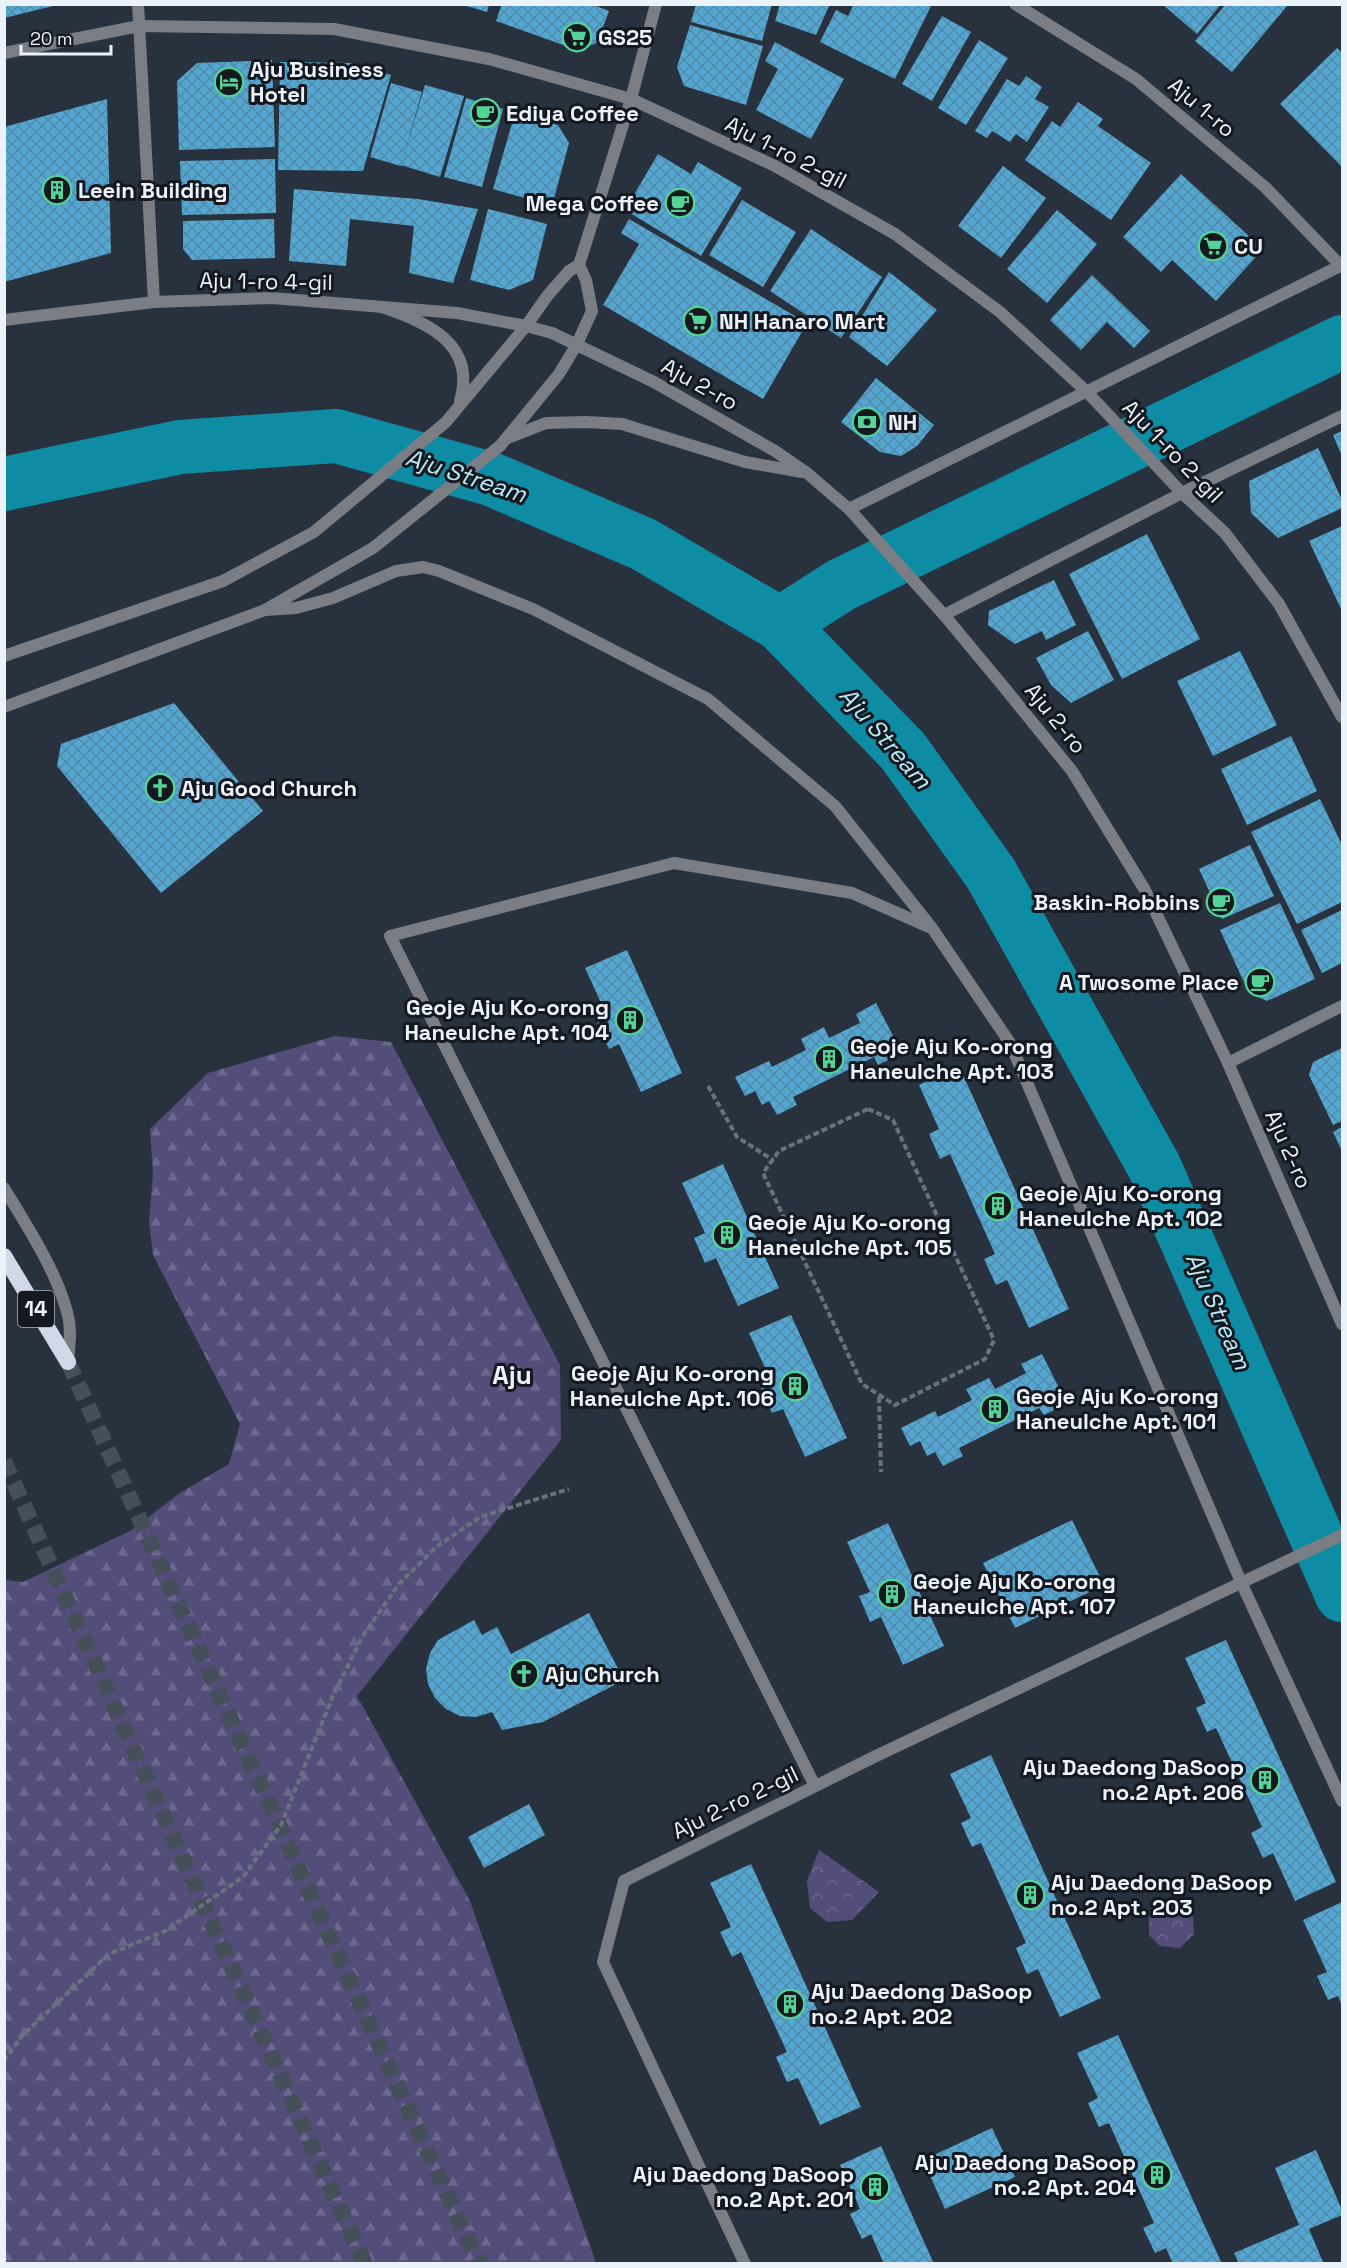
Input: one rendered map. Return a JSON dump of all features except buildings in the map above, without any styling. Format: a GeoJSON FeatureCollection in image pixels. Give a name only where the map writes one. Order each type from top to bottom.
{"type":"FeatureCollection","features":[{"type":"Feature","properties":{"kind":"highway","name":"14"},"geometry":{"type":"LineString","coordinates":[[4,1256],[68,1362]]}},
{"type":"Feature","properties":{"kind":"street"},"geometry":{"type":"LineString","coordinates":[[138,4],[154,302]]}},
{"type":"Feature","properties":{"kind":"street"},"geometry":{"type":"LineString","coordinates":[[4,656],[223,581],[314,531],[446,422],[526,326],[548,295],[569,272],[579,266],[631,99],[656,4]]}},
{"type":"Feature","properties":{"kind":"street","name":"Aju 1-ro"},"geometry":{"type":"LineString","coordinates":[[1015,4],[1136,80],[1265,188],[1342,266]]}},
{"type":"Feature","properties":{"kind":"street","name":"Aju 1-ro 2-gil"},"geometry":{"type":"LineString","coordinates":[[4,53],[139,26],[334,29],[489,59],[631,99],[776,166],[895,234],[1000,312],[1087,392],[1182,493],[1225,532],[1279,603],[1342,717]]}},
{"type":"Feature","properties":{"kind":"street"},"geometry":{"type":"LineString","coordinates":[[4,707],[265,610],[373,548],[503,442],[559,374],[577,344],[592,311],[586,280],[579,266]]}},
{"type":"Feature","properties":{"kind":"street"},"geometry":{"type":"LineString","coordinates":[[849,509],[1342,266]]}},
{"type":"Feature","properties":{"kind":"street","name":"Aju 1-ro 4-gil"},"geometry":{"type":"LineString","coordinates":[[4,320],[154,302],[272,298],[457,313],[526,326]]}},
{"type":"Feature","properties":{"kind":"street"},"geometry":{"type":"LineString","coordinates":[[382,307],[416,319],[436,331],[454,347],[463,370],[464,390],[459,406]]}},
{"type":"Feature","properties":{"kind":"street","name":"Aju 2-ro"},"geometry":{"type":"LineString","coordinates":[[526,326],[552,333],[654,382],[775,451],[807,473],[849,509],[944,615],[1072,771],[1145,890],[1228,1063],[1342,1324]]}},
{"type":"Feature","properties":{"kind":"street"},"geometry":{"type":"LineString","coordinates":[[944,615],[1182,493],[1342,417]]}},
{"type":"Feature","properties":{"kind":"street"},"geometry":{"type":"LineString","coordinates":[[503,442],[546,423],[622,424],[745,462],[807,473]]}},
{"type":"Feature","properties":{"kind":"street"},"geometry":{"type":"LineString","coordinates":[[265,610],[296,608],[333,598],[396,571],[423,567],[439,571],[533,609],[708,699],[835,806],[932,928],[1010,1043],[1241,1582],[1342,1801]]}},
{"type":"Feature","properties":{"kind":"street"},"geometry":{"type":"LineString","coordinates":[[815,1786],[390,936],[674,863],[852,893],[932,928]]}},
{"type":"Feature","properties":{"kind":"street"},"geometry":{"type":"LineString","coordinates":[[1228,1063],[1342,1006]]}},
{"type":"Feature","properties":{"kind":"street"},"geometry":{"type":"LineString","coordinates":[[4,1188],[45,1257],[69,1317],[68,1362]]}},
{"type":"Feature","properties":{"kind":"street","name":"Aju 2-ro 2-gil"},"geometry":{"type":"LineString","coordinates":[[745,2264],[603,1962],[624,1881],[815,1786],[1342,1535]]}},
{"type":"Feature","properties":{"kind":"path"},"geometry":{"type":"LineString","coordinates":[[708,1086],[737,1137],[773,1160]]}},
{"type":"Feature","properties":{"kind":"path"},"geometry":{"type":"LineString","coordinates":[[868,1109],[893,1120],[994,1340],[986,1359],[895,1405],[879,1396],[862,1384],[763,1173],[779,1151],[868,1109]]}},
{"type":"Feature","properties":{"kind":"path"},"geometry":{"type":"LineString","coordinates":[[879,1396],[881,1473]]}},
{"type":"Feature","properties":{"kind":"path"},"geometry":{"type":"LineString","coordinates":[[4,2061],[22,2036],[109,1954],[165,1931],[243,1877],[281,1825],[337,1688],[362,1637],[399,1584],[436,1547],[480,1517],[569,1489]]}},
{"type":"Feature","properties":{"kind":"green space"},"geometry":{"type":"Polygon","coordinates":[[[335,1036],[391,1042],[560,1365],[561,1440],[357,1696],[470,1901],[596,2263],[5,2263],[5,1580],[23,1582],[130,1531],[180,1493],[229,1464],[240,1424],[153,1255],[149,1221],[153,1174],[150,1129],[208,1073],[335,1036]]]}},
{"type":"Feature","properties":{"kind":"green space"},"geometry":{"type":"Polygon","coordinates":[[[819,1850],[879,1892],[852,1920],[827,1922],[810,1908],[807,1881],[819,1850]]]}},
{"type":"Feature","properties":{"kind":"green space"},"geometry":{"type":"Polygon","coordinates":[[[1158,1905],[1177,1906],[1193,1916],[1194,1934],[1180,1948],[1160,1946],[1149,1935],[1149,1917],[1158,1905]]]}},
{"type":"Feature","properties":{"kind":"waterway"},"geometry":{"type":"LineString","coordinates":[[780,624],[841,585],[1342,342]]}},
{"type":"Feature","properties":{"kind":"waterway","name":"Aju Stream"},"geometry":{"type":"LineString","coordinates":[[4,484],[180,447],[336,436],[491,479],[643,544],[780,624],[903,751],[991,874],[1155,1168],[1342,1595]]}},
{"type":"Feature","properties":{"kind":"tunnel"},"geometry":{"type":"LineString","coordinates":[[68,1362],[481,2264]]}},
{"type":"Feature","properties":{"kind":"tunnel"},"geometry":{"type":"LineString","coordinates":[[4,1461],[365,2264]]}},
{"type":"Feature","properties":{"kind":"place","name":"GS25"},"geometry":{"type":"Point","coordinates":[577,37]}},
{"type":"Feature","properties":{"kind":"place","name":"Aju Business Hotel"},"geometry":{"type":"Point","coordinates":[229,82]}},
{"type":"Feature","properties":{"kind":"place","name":"Ediya Coffee"},"geometry":{"type":"Point","coordinates":[485,113]}},
{"type":"Feature","properties":{"kind":"place","name":"Leein Building"},"geometry":{"type":"Point","coordinates":[57,190]}},
{"type":"Feature","properties":{"kind":"place","name":"Mega Coffee"},"geometry":{"type":"Point","coordinates":[680,203]}},
{"type":"Feature","properties":{"kind":"place","name":"CU"},"geometry":{"type":"Point","coordinates":[1213,246]}},
{"type":"Feature","properties":{"kind":"place","name":"NH Hanaro Mart"},"geometry":{"type":"Point","coordinates":[698,321]}},
{"type":"Feature","properties":{"kind":"place","name":"NH"},"geometry":{"type":"Point","coordinates":[867,422]}},
{"type":"Feature","properties":{"kind":"place","name":"Aju Good Church"},"geometry":{"type":"Point","coordinates":[160,788]}},
{"type":"Feature","properties":{"kind":"place","name":"Baskin-Robbins"},"geometry":{"type":"Point","coordinates":[1221,902]}},
{"type":"Feature","properties":{"kind":"place","name":"A Twosome Place"},"geometry":{"type":"Point","coordinates":[1260,982]}},
{"type":"Feature","properties":{"kind":"place","name":"Geoje Aju Ko-orong Haneulche Apt. 104"},"geometry":{"type":"Point","coordinates":[630,1020]}},
{"type":"Feature","properties":{"kind":"place","name":"Geoje Aju Ko-orong Haneulche Apt. 103"},"geometry":{"type":"Point","coordinates":[829,1059]}},
{"type":"Feature","properties":{"kind":"place","name":"Geoje Aju Ko-orong Haneulche Apt. 102"},"geometry":{"type":"Point","coordinates":[998,1206]}},
{"type":"Feature","properties":{"kind":"place","name":"Geoje Aju Ko-orong Haneulche Apt. 105"},"geometry":{"type":"Point","coordinates":[727,1235]}},
{"type":"Feature","properties":{"kind":"place","name":"Geoje Aju Ko-orong Haneulche Apt. 106"},"geometry":{"type":"Point","coordinates":[795,1386]}},
{"type":"Feature","properties":{"kind":"place","name":"Geoje Aju Ko-orong Haneulche Apt. 101"},"geometry":{"type":"Point","coordinates":[995,1409]}},
{"type":"Feature","properties":{"kind":"place","name":"Geoje Aju Ko-orong Haneulche Apt. 107"},"geometry":{"type":"Point","coordinates":[892,1594]}},
{"type":"Feature","properties":{"kind":"place","name":"Aju Church"},"geometry":{"type":"Point","coordinates":[524,1674]}},
{"type":"Feature","properties":{"kind":"place","name":"Aju Daedong DaSoop no.2 Apt. 206"},"geometry":{"type":"Point","coordinates":[1265,1780]}},
{"type":"Feature","properties":{"kind":"place","name":"Aju Daedong DaSoop no.2 Apt. 203"},"geometry":{"type":"Point","coordinates":[1030,1895]}},
{"type":"Feature","properties":{"kind":"place","name":"Aju Daedong DaSoop no.2 Apt. 202"},"geometry":{"type":"Point","coordinates":[790,2004]}},
{"type":"Feature","properties":{"kind":"place","name":"Aju Daedong DaSoop no.2 Apt. 204"},"geometry":{"type":"Point","coordinates":[1157,2175]}},
{"type":"Feature","properties":{"kind":"place","name":"Aju Daedong DaSoop no.2 Apt. 201"},"geometry":{"type":"Point","coordinates":[875,2187]}},
{"type":"Feature","properties":{"kind":"district","name":"Aju"},"geometry":{"type":"Point","coordinates":[512,1375]}}]}
